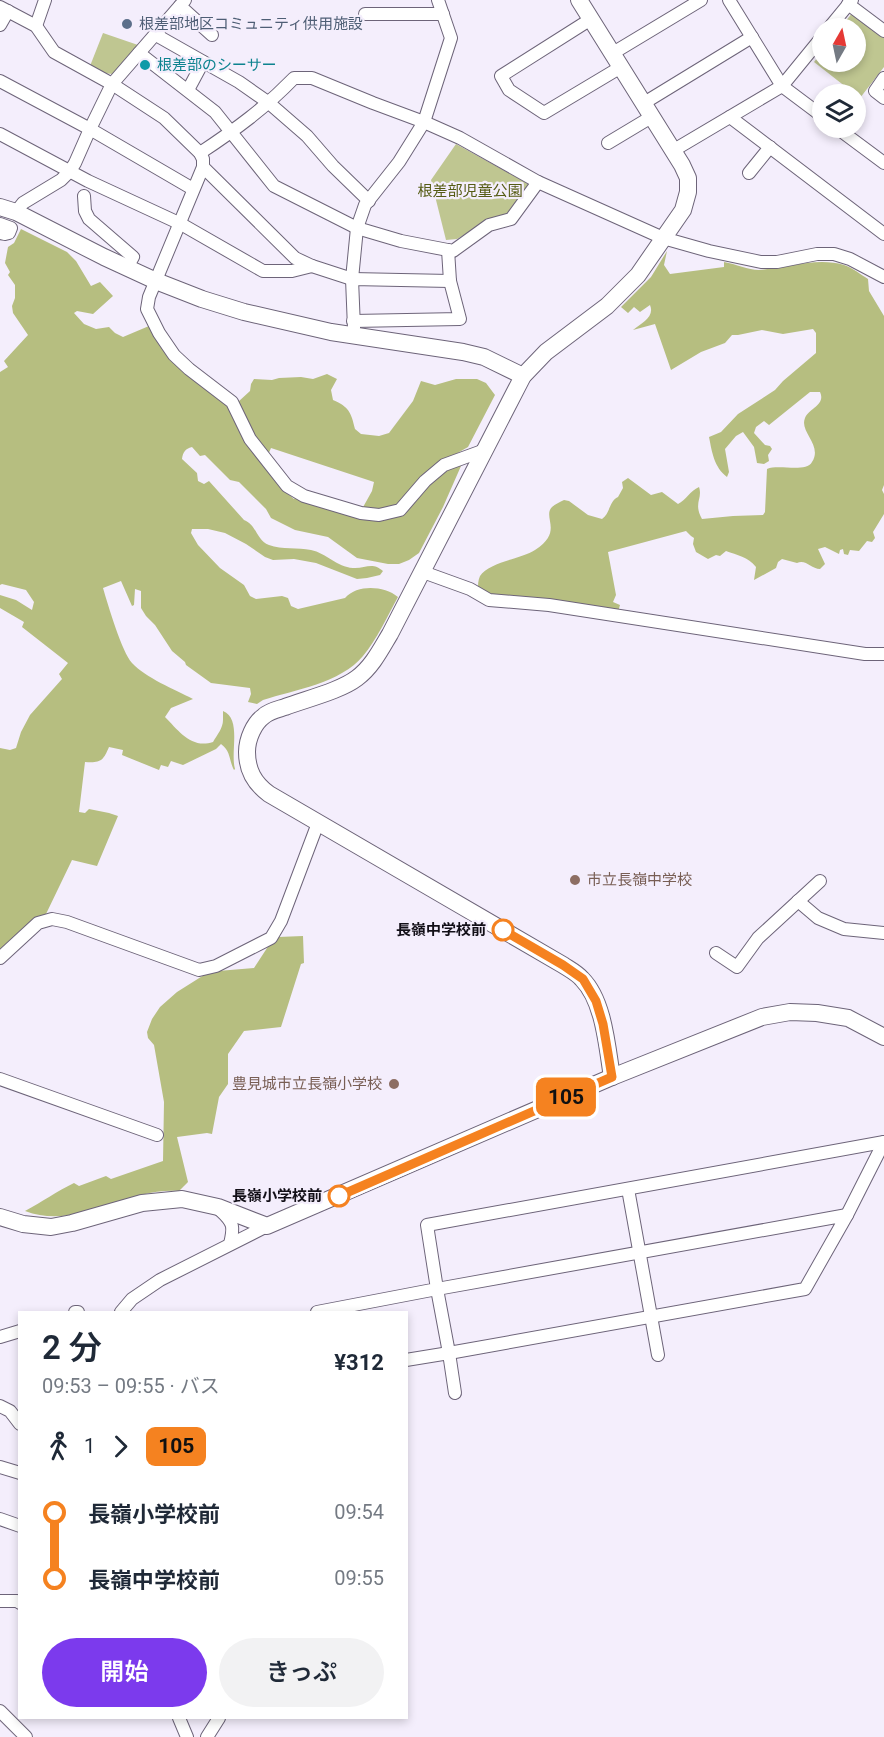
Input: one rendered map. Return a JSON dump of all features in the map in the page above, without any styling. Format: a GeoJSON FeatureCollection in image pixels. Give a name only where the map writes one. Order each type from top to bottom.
{"type":"FeatureCollection","features":[{"type":"Feature","properties":{"kind":"street"},"geometry":{"type":"LineString","coordinates":[[36,26],[45,0]]}},
{"type":"Feature","properties":{"kind":"street"},"geometry":{"type":"LineString","coordinates":[[354,328],[352,279],[357,228],[369,201],[399,162],[424,122],[451,38],[438,0]]}},
{"type":"Feature","properties":{"kind":"street"},"geometry":{"type":"LineString","coordinates":[[591,19],[501,76],[509,90],[544,113],[701,0]]}},
{"type":"Feature","properties":{"kind":"street"},"geometry":{"type":"LineString","coordinates":[[729,0],[782,86],[812,108]]}},
{"type":"Feature","properties":{"kind":"street"},"geometry":{"type":"LineString","coordinates":[[582,1],[674,150],[688,178],[688,192],[683,210],[638,275],[607,306],[546,352],[523,376],[423,572],[390,634],[369,666],[345,685],[265,715],[254,726],[247,746],[247,764],[260,787],[269,794],[563,965],[583,979],[596,1001],[603,1024],[612,1077]]}},
{"type":"Feature","properties":{"kind":"street"},"geometry":{"type":"LineString","coordinates":[[837,18],[850,2],[884,31]]}},
{"type":"Feature","properties":{"kind":"street"},"geometry":{"type":"LineString","coordinates":[[8,210],[60,180],[70,171],[112,84],[182,3],[212,35]]}},
{"type":"Feature","properties":{"kind":"street"},"geometry":{"type":"LineString","coordinates":[[0,25],[4,9],[36,26],[54,52],[112,84],[164,118],[200,153],[203,167],[149,297],[147,309],[174,355],[232,402],[250,439],[287,486],[304,496],[361,513],[379,515],[400,510],[425,481],[444,465],[485,450]]}},
{"type":"Feature","properties":{"kind":"street"},"geometry":{"type":"LineString","coordinates":[[365,14],[443,14]]}},
{"type":"Feature","properties":{"kind":"street"},"geometry":{"type":"LineString","coordinates":[[156,35],[239,82],[269,103],[307,136],[333,166],[369,201]]}},
{"type":"Feature","properties":{"kind":"street"},"geometry":{"type":"LineString","coordinates":[[608,143],[648,109],[752,37]]}},
{"type":"Feature","properties":{"kind":"street"},"geometry":{"type":"LineString","coordinates":[[674,150],[782,86],[812,49]]}},
{"type":"Feature","properties":{"kind":"street"},"geometry":{"type":"LineString","coordinates":[[139,54],[215,112],[274,186],[357,228],[401,241],[453,251],[489,225],[511,219],[538,182]]}},
{"type":"Feature","properties":{"kind":"street"},"geometry":{"type":"LineString","coordinates":[[188,90],[203,62]]}},
{"type":"Feature","properties":{"kind":"street"},"geometry":{"type":"LineString","coordinates":[[200,153],[269,103],[294,78],[312,78],[460,138],[538,182],[663,238],[761,262],[777,262],[817,254],[834,254],[850,259],[884,277]]}},
{"type":"Feature","properties":{"kind":"street"},"geometry":{"type":"LineString","coordinates":[[884,78],[875,91],[884,98]]}},
{"type":"Feature","properties":{"kind":"street"},"geometry":{"type":"LineString","coordinates":[[0,81],[90,129],[193,189]]}},
{"type":"Feature","properties":{"kind":"street"},"geometry":{"type":"LineString","coordinates":[[730,117],[884,234]]}},
{"type":"Feature","properties":{"kind":"street"},"geometry":{"type":"LineString","coordinates":[[0,134],[88,181],[181,224],[263,271],[291,271],[312,266]]}},
{"type":"Feature","properties":{"kind":"street"},"geometry":{"type":"LineString","coordinates":[[850,138],[884,163]]}},
{"type":"Feature","properties":{"kind":"street"},"geometry":{"type":"LineString","coordinates":[[749,173],[770,147]]}},
{"type":"Feature","properties":{"kind":"street"},"geometry":{"type":"LineString","coordinates":[[203,167],[295,258],[312,266],[352,279],[450,281]]}},
{"type":"Feature","properties":{"kind":"street"},"geometry":{"type":"LineString","coordinates":[[84,196],[85,211],[89,219],[133,257],[127,268]]}},
{"type":"Feature","properties":{"kind":"street"},"geometry":{"type":"LineString","coordinates":[[8,210],[127,268],[202,299],[244,312],[331,332],[460,319],[450,281],[448,250]]}},
{"type":"Feature","properties":{"kind":"street"},"geometry":{"type":"LineString","coordinates":[[0,224],[11,228],[9,233],[0,233]]}},
{"type":"Feature","properties":{"kind":"street"},"geometry":{"type":"LineString","coordinates":[[354,328],[483,357],[523,376]]}},
{"type":"Feature","properties":{"kind":"street"},"geometry":{"type":"LineString","coordinates":[[423,572],[470,589],[489,600],[549,605],[865,654],[884,654]]}},
{"type":"Feature","properties":{"kind":"street"},"geometry":{"type":"LineString","coordinates":[[0,958],[38,923],[52,919],[67,922],[199,970],[216,966],[271,938],[281,921],[318,823]]}},
{"type":"Feature","properties":{"kind":"street"},"geometry":{"type":"LineString","coordinates":[[716,952],[737,968],[758,938],[820,881]]}},
{"type":"Feature","properties":{"kind":"street"},"geometry":{"type":"LineString","coordinates":[[798,902],[818,918],[844,928],[884,933]]}},
{"type":"Feature","properties":{"kind":"street"},"geometry":{"type":"LineString","coordinates":[[122,1311],[132,1299],[160,1280],[267,1226],[612,1077],[762,1017],[790,1012],[848,1018],[884,1037]]}},
{"type":"Feature","properties":{"kind":"street"},"geometry":{"type":"LineString","coordinates":[[0,1079],[157,1135]]}},
{"type":"Feature","properties":{"kind":"street"},"geometry":{"type":"LineString","coordinates":[[408,1360],[449,1353],[805,1289],[847,1215],[884,1142],[427,1225],[449,1353],[454,1393]]}},
{"type":"Feature","properties":{"kind":"street"},"geometry":{"type":"LineString","coordinates":[[628,1189],[657,1355]]}},
{"type":"Feature","properties":{"kind":"street"},"geometry":{"type":"LineString","coordinates":[[0,1217],[23,1224],[51,1227],[142,1203],[182,1199],[218,1207],[267,1226]]}},
{"type":"Feature","properties":{"kind":"street"},"geometry":{"type":"LineString","coordinates":[[218,1207],[231,1220],[233,1230],[230,1244]]}},
{"type":"Feature","properties":{"kind":"street"},"geometry":{"type":"LineString","coordinates":[[322,1311],[847,1215]]}},
{"type":"Feature","properties":{"kind":"street"},"geometry":{"type":"LineString","coordinates":[[0,1337],[18,1332]]}},
{"type":"Feature","properties":{"kind":"street"},"geometry":{"type":"LineString","coordinates":[[0,1406],[10,1411],[18,1421]]}},
{"type":"Feature","properties":{"kind":"street"},"geometry":{"type":"LineString","coordinates":[[0,1467],[18,1472]]}},
{"type":"Feature","properties":{"kind":"street"},"geometry":{"type":"LineString","coordinates":[[0,1519],[18,1525]]}},
{"type":"Feature","properties":{"kind":"street"},"geometry":{"type":"LineString","coordinates":[[0,1601],[18,1602]]}},
{"type":"Feature","properties":{"kind":"street"},"geometry":{"type":"LineString","coordinates":[[0,1711],[26,1737]]}},
{"type":"Feature","properties":{"kind":"street"},"geometry":{"type":"LineString","coordinates":[[179,1719],[187,1737]]}},
{"type":"Feature","properties":{"kind":"street"},"geometry":{"type":"LineString","coordinates":[[207,1737],[218,1719]]}},
{"type":"Feature","properties":{"kind":"green space"},"geometry":{"type":"Polygon","coordinates":[[[853,12],[861,18],[848,18],[853,12]]]}},
{"type":"Feature","properties":{"kind":"green space"},"geometry":{"type":"Polygon","coordinates":[[[866,22],[884,36],[884,67],[866,90],[866,84],[842,84],[827,72],[866,72],[866,22]]]}},
{"type":"Feature","properties":{"kind":"green space"},"geometry":{"type":"Polygon","coordinates":[[[103,33],[138,45],[113,74],[101,73],[90,66],[103,33]]]}},
{"type":"Feature","properties":{"kind":"green space","name":"根差部児童公園"},"geometry":{"type":"Polygon","coordinates":[[[456,144],[529,186],[505,216],[484,223],[457,239],[446,240],[431,180],[456,144]]]}},
{"type":"Feature","properties":{"kind":"green space"},"geometry":{"type":"Polygon","coordinates":[[[21,229],[67,252],[76,261],[91,286],[100,282],[113,296],[93,314],[77,311],[74,313],[84,324],[96,329],[109,327],[123,337],[149,326],[180,369],[220,397],[230,407],[266,468],[294,499],[296,497],[365,519],[382,521],[403,515],[397,505],[380,509],[362,509],[372,491],[374,482],[271,448],[268,455],[238,402],[250,391],[254,379],[301,377],[313,379],[327,374],[337,379],[331,390],[333,400],[343,405],[348,411],[355,429],[361,434],[379,436],[389,433],[413,401],[421,381],[435,385],[456,379],[477,379],[486,383],[495,395],[468,447],[447,459],[442,474],[458,464],[461,466],[419,553],[399,564],[357,558],[328,537],[295,530],[271,518],[266,509],[239,482],[230,480],[205,455],[200,456],[192,447],[185,451],[182,459],[197,473],[198,481],[204,484],[209,481],[244,520],[252,525],[265,543],[279,547],[306,549],[347,567],[375,566],[383,571],[380,575],[357,579],[316,563],[294,559],[273,560],[225,533],[208,529],[192,529],[191,533],[198,545],[220,568],[244,585],[250,596],[256,599],[282,596],[288,598],[291,606],[298,609],[345,598],[357,590],[371,588],[392,593],[398,597],[373,642],[354,665],[330,679],[263,700],[257,704],[248,702],[251,694],[250,688],[211,683],[186,665],[172,651],[141,608],[141,591],[135,589],[132,606],[121,581],[103,588],[120,639],[132,663],[152,678],[193,699],[171,708],[165,717],[175,728],[192,741],[205,744],[213,742],[220,731],[223,711],[229,715],[234,728],[235,769],[227,750],[221,744],[216,749],[183,765],[171,761],[168,767],[161,765],[159,770],[122,755],[123,750],[109,747],[101,760],[85,762],[79,812],[85,813],[89,809],[118,816],[97,866],[72,860],[46,914],[0,950],[0,748],[10,750],[16,748],[30,715],[62,679],[59,674],[68,663],[22,627],[24,622],[0,608],[0,595],[16,600],[32,610],[34,602],[26,590],[0,585],[0,372],[8,367],[4,361],[28,335],[13,313],[15,285],[8,275],[10,272],[5,263],[8,247],[14,243],[21,229]]]}},
{"type":"Feature","properties":{"kind":"green space"},"geometry":{"type":"Polygon","coordinates":[[[667,251],[664,265],[670,274],[724,267],[724,262],[759,270],[823,262],[844,265],[868,279],[869,291],[884,316],[884,485],[882,490],[884,514],[873,532],[875,538],[872,542],[867,541],[859,551],[850,550],[848,555],[844,554],[843,549],[839,554],[825,547],[818,549],[825,564],[820,569],[803,562],[797,563],[782,559],[776,568],[754,580],[756,567],[749,561],[726,551],[720,556],[716,555],[708,559],[696,552],[693,544],[694,538],[686,531],[608,552],[616,595],[613,602],[620,605],[618,612],[493,596],[478,589],[479,578],[484,571],[529,553],[544,543],[551,526],[550,511],[553,506],[564,500],[569,501],[588,515],[602,519],[623,488],[622,482],[628,478],[651,495],[662,492],[678,504],[699,487],[698,509],[702,519],[763,515],[767,469],[798,468],[812,462],[815,450],[804,423],[807,415],[821,400],[820,392],[810,392],[769,425],[764,421],[756,427],[754,433],[772,449],[768,455],[769,461],[764,464],[757,463],[754,447],[743,432],[736,436],[725,449],[729,472],[727,477],[719,469],[709,437],[721,432],[738,414],[775,390],[816,353],[816,333],[813,329],[783,334],[762,330],[732,335],[725,343],[701,352],[671,370],[655,324],[633,330],[649,316],[650,305],[640,312],[634,307],[628,313],[621,307],[651,277],[667,251]]]}},
{"type":"Feature","properties":{"kind":"green space"},"geometry":{"type":"Polygon","coordinates":[[[303,936],[304,963],[301,964],[281,1027],[244,1031],[228,1054],[228,1084],[219,1097],[212,1134],[177,1137],[188,1182],[179,1191],[140,1195],[64,1216],[45,1216],[25,1211],[74,1183],[79,1186],[106,1176],[111,1179],[163,1161],[164,1102],[154,1045],[148,1038],[147,1032],[152,1019],[160,1007],[177,992],[204,975],[218,971],[254,968],[269,945],[278,937],[303,936]]]}},
{"type":"Feature","properties":{"kind":"bus line","name":"105"},"geometry":{"type":"LineString","coordinates":[[339,1196],[612,1077],[603,1024],[596,1001],[583,979],[503,930]]}},
{"type":"Feature","properties":{"kind":"place","name":"根差部地区コミュニティ供用施設"},"geometry":{"type":"Point","coordinates":[127,24]}},
{"type":"Feature","properties":{"kind":"place","name":"根差部のシーサー"},"geometry":{"type":"Point","coordinates":[145,65]}},
{"type":"Feature","properties":{"kind":"place","name":"市立長嶺中学校"},"geometry":{"type":"Point","coordinates":[575,880]}},
{"type":"Feature","properties":{"kind":"place","name":"長嶺中学校前"},"geometry":{"type":"Point","coordinates":[503,930]}},
{"type":"Feature","properties":{"kind":"place","name":"豊見城市立長嶺小学校"},"geometry":{"type":"Point","coordinates":[394,1084]}},
{"type":"Feature","properties":{"kind":"place","name":"長嶺小学校前"},"geometry":{"type":"Point","coordinates":[339,1196]}}]}
